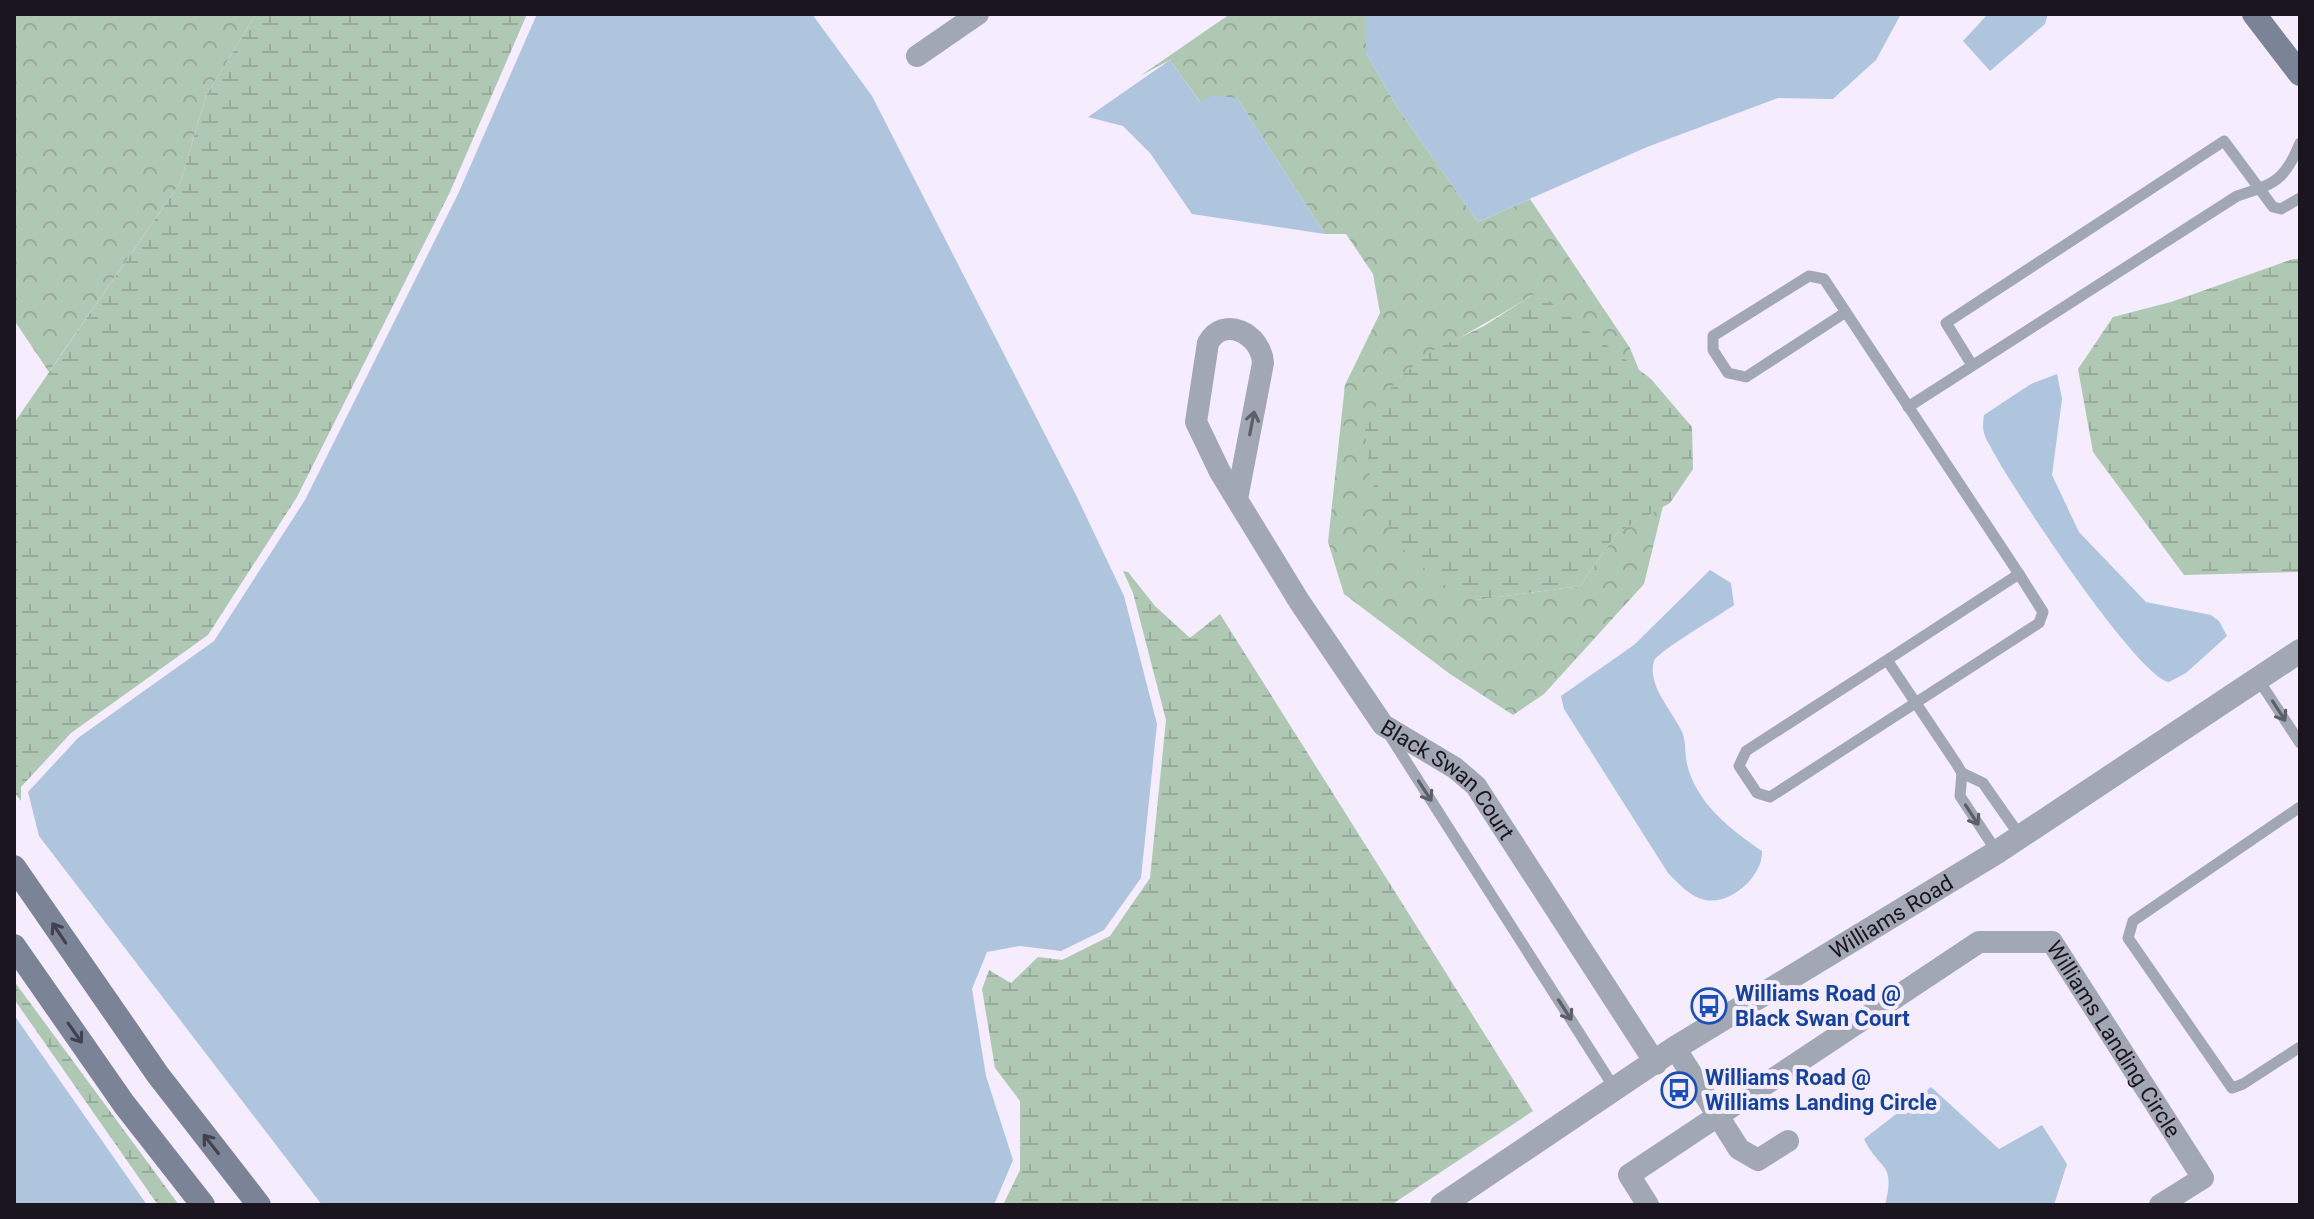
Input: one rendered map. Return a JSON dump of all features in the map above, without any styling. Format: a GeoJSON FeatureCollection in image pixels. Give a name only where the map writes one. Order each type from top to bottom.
{"type":"FeatureCollection","features":[{"type":"Feature","properties":{"kind":"main road"},"geometry":{"type":"LineString","coordinates":[[2254,14],[2300,74]]}},
{"type":"Feature","properties":{"kind":"main road"},"geometry":{"type":"LineString","coordinates":[[14,867],[158,1075],[259,1205]]}},
{"type":"Feature","properties":{"kind":"main road"},"geometry":{"type":"LineString","coordinates":[[14,946],[124,1104],[203,1205]]}},
{"type":"Feature","properties":{"kind":"street"},"geometry":{"type":"LineString","coordinates":[[917,56],[978,14]]}},
{"type":"Feature","properties":{"kind":"street","name":"Black Swan Court"},"geometry":{"type":"LineString","coordinates":[[1237,499],[1263,363],[1262,349],[1258,341],[1245,333],[1221,330],[1213,334],[1208,343],[1196,422],[1237,499],[1299,601],[1383,725],[1455,768],[1476,786],[1656,1064]]}},
{"type":"Feature","properties":{"kind":"street","name":"Williams Road"},"geometry":{"type":"LineString","coordinates":[[1442,1205],[1617,1091],[1675,1048],[1997,852],[2300,651]]}},
{"type":"Feature","properties":{"kind":"street","name":"Williams Landing Circle"},"geometry":{"type":"LineString","coordinates":[[1648,1205],[1629,1175],[1979,942],[2052,942],[2203,1178],[2160,1205]]}},
{"type":"Feature","properties":{"kind":"street"},"geometry":{"type":"LineString","coordinates":[[1675,1048],[1739,1149],[1748,1157],[1758,1160],[1788,1141]]}},
{"type":"Feature","properties":{"kind":"lane"},"geometry":{"type":"LineString","coordinates":[[1972,365],[1946,323],[2224,141],[2267,203],[2281,209],[2300,198]]}},
{"type":"Feature","properties":{"kind":"lane"},"geometry":{"type":"LineString","coordinates":[[1908,407],[2237,196],[2275,183],[2290,170],[2300,143]]}},
{"type":"Feature","properties":{"kind":"lane"},"geometry":{"type":"LineString","coordinates":[[1846,312],[1746,377],[1728,373],[1713,350],[1713,336],[1809,276],[1824,279],[1846,312],[1908,407],[2019,574],[2043,612],[2039,623],[1770,797],[1757,793],[1739,766],[1746,751],[2019,574]]}},
{"type":"Feature","properties":{"kind":"lane"},"geometry":{"type":"LineString","coordinates":[[1887,660],[1962,773],[1983,783],[2021,836]]}},
{"type":"Feature","properties":{"kind":"lane"},"geometry":{"type":"LineString","coordinates":[[2258,679],[2300,743]]}},
{"type":"Feature","properties":{"kind":"lane"},"geometry":{"type":"LineString","coordinates":[[1383,725],[1617,1091]]}},
{"type":"Feature","properties":{"kind":"lane"},"geometry":{"type":"LineString","coordinates":[[1962,773],[1960,796],[1997,852]]}},
{"type":"Feature","properties":{"kind":"lane"},"geometry":{"type":"LineString","coordinates":[[2300,807],[2133,921],[2128,938],[2232,1088],[2300,1047]]}},
{"type":"Feature","properties":{"kind":"green space"},"geometry":{"type":"Polygon","coordinates":[[[14,14],[256,14],[206,96],[180,183],[49,372],[14,320],[14,14]]]}},
{"type":"Feature","properties":{"kind":"green space"},"geometry":{"type":"Polygon","coordinates":[[[256,14],[527,14],[450,192],[297,497],[208,635],[71,733],[21,787],[21,801],[14,792],[14,423],[180,183],[206,96],[256,14]]]}},
{"type":"Feature","properties":{"kind":"green space"},"geometry":{"type":"Polygon","coordinates":[[[1230,14],[1366,14],[1366,53],[1397,107],[1478,222],[1530,199],[1630,348],[1639,370],[1532,295],[1400,377],[1475,600],[1580,586],[1617,533],[1663,506],[1644,584],[1544,694],[1513,715],[1450,674],[1344,594],[1328,542],[1345,385],[1380,313],[1373,274],[1346,234],[1325,234],[1237,98],[1201,103],[1170,60],[1140,76],[1230,14]]]}},
{"type":"Feature","properties":{"kind":"green space"},"geometry":{"type":"Polygon","coordinates":[[[2300,259],[2300,572],[2184,575],[2093,452],[2078,369],[2113,317],[2171,302],[2300,259]]]}},
{"type":"Feature","properties":{"kind":"green space"},"geometry":{"type":"Polygon","coordinates":[[[1540,294],[1651,379],[1692,427],[1693,469],[1670,503],[1617,533],[1580,586],[1475,600],[1442,584],[1397,544],[1370,477],[1364,420],[1400,377],[1432,351],[1484,326],[1532,295],[1540,294]]]}},
{"type":"Feature","properties":{"kind":"green space"},"geometry":{"type":"Polygon","coordinates":[[[1123,571],[1128,572],[1155,606],[1190,638],[1220,614],[1533,1111],[1391,1205],[1003,1205],[1020,1170],[1020,1101],[995,1068],[982,989],[989,970],[1011,983],[1038,957],[1062,960],[1110,936],[1150,878],[1166,720],[1133,593],[1123,571]]]}},
{"type":"Feature","properties":{"kind":"green space"},"geometry":{"type":"Polygon","coordinates":[[[14,981],[179,1205],[158,1205],[14,999],[14,981]]]}},
{"type":"Feature","properties":{"kind":"water"},"geometry":{"type":"Polygon","coordinates":[[[537,14],[812,14],[872,96],[1076,495],[1124,596],[1157,724],[1141,878],[1104,930],[1061,951],[1020,946],[987,952],[972,989],[986,1076],[1013,1160],[994,1205],[322,1205],[39,836],[28,792],[78,738],[214,641],[305,500],[458,194],[537,14]]]}},
{"type":"Feature","properties":{"kind":"water"},"geometry":{"type":"Polygon","coordinates":[[[1366,14],[1901,14],[1876,60],[1833,99],[1778,98],[1647,147],[1478,222],[1397,107],[1366,53],[1366,14]]]}},
{"type":"Feature","properties":{"kind":"water"},"geometry":{"type":"Polygon","coordinates":[[[1988,14],[2048,14],[2045,24],[1990,71],[1963,41],[1988,14]]]}},
{"type":"Feature","properties":{"kind":"water"},"geometry":{"type":"Polygon","coordinates":[[[1170,60],[1200,102],[1214,95],[1237,98],[1325,234],[1192,214],[1150,153],[1123,126],[1088,117],[1170,60]]]}},
{"type":"Feature","properties":{"kind":"water"},"geometry":{"type":"Polygon","coordinates":[[[2057,374],[2062,399],[2052,475],[2079,532],[2146,602],[2211,615],[2219,621],[2227,636],[2186,673],[2169,682],[2153,672],[2103,615],[2046,535],[1985,437],[1984,415],[2031,384],[2057,374]]]}},
{"type":"Feature","properties":{"kind":"water"},"geometry":{"type":"Polygon","coordinates":[[[1710,570],[1731,583],[1734,605],[1658,656],[1654,661],[1654,678],[1682,732],[1687,764],[1698,791],[1727,825],[1762,851],[1757,870],[1744,887],[1725,898],[1705,900],[1694,896],[1668,873],[1564,709],[1561,696],[1634,645],[1710,570]]]}},
{"type":"Feature","properties":{"kind":"water"},"geometry":{"type":"Polygon","coordinates":[[[14,1015],[147,1205],[14,1205],[14,1015]]]}},
{"type":"Feature","properties":{"kind":"water"},"geometry":{"type":"Polygon","coordinates":[[[1931,1087],[1999,1149],[2042,1125],[2067,1164],[2054,1205],[1885,1205],[1889,1181],[1887,1173],[1864,1139],[1931,1087]]]}},
{"type":"Feature","properties":{"kind":"place","name":"Williams Road @ Black Swan Court"},"geometry":{"type":"Point","coordinates":[1709,1006]}},
{"type":"Feature","properties":{"kind":"place","name":"Williams Road @ Williams Landing Circle"},"geometry":{"type":"Point","coordinates":[1679,1090]}}]}
